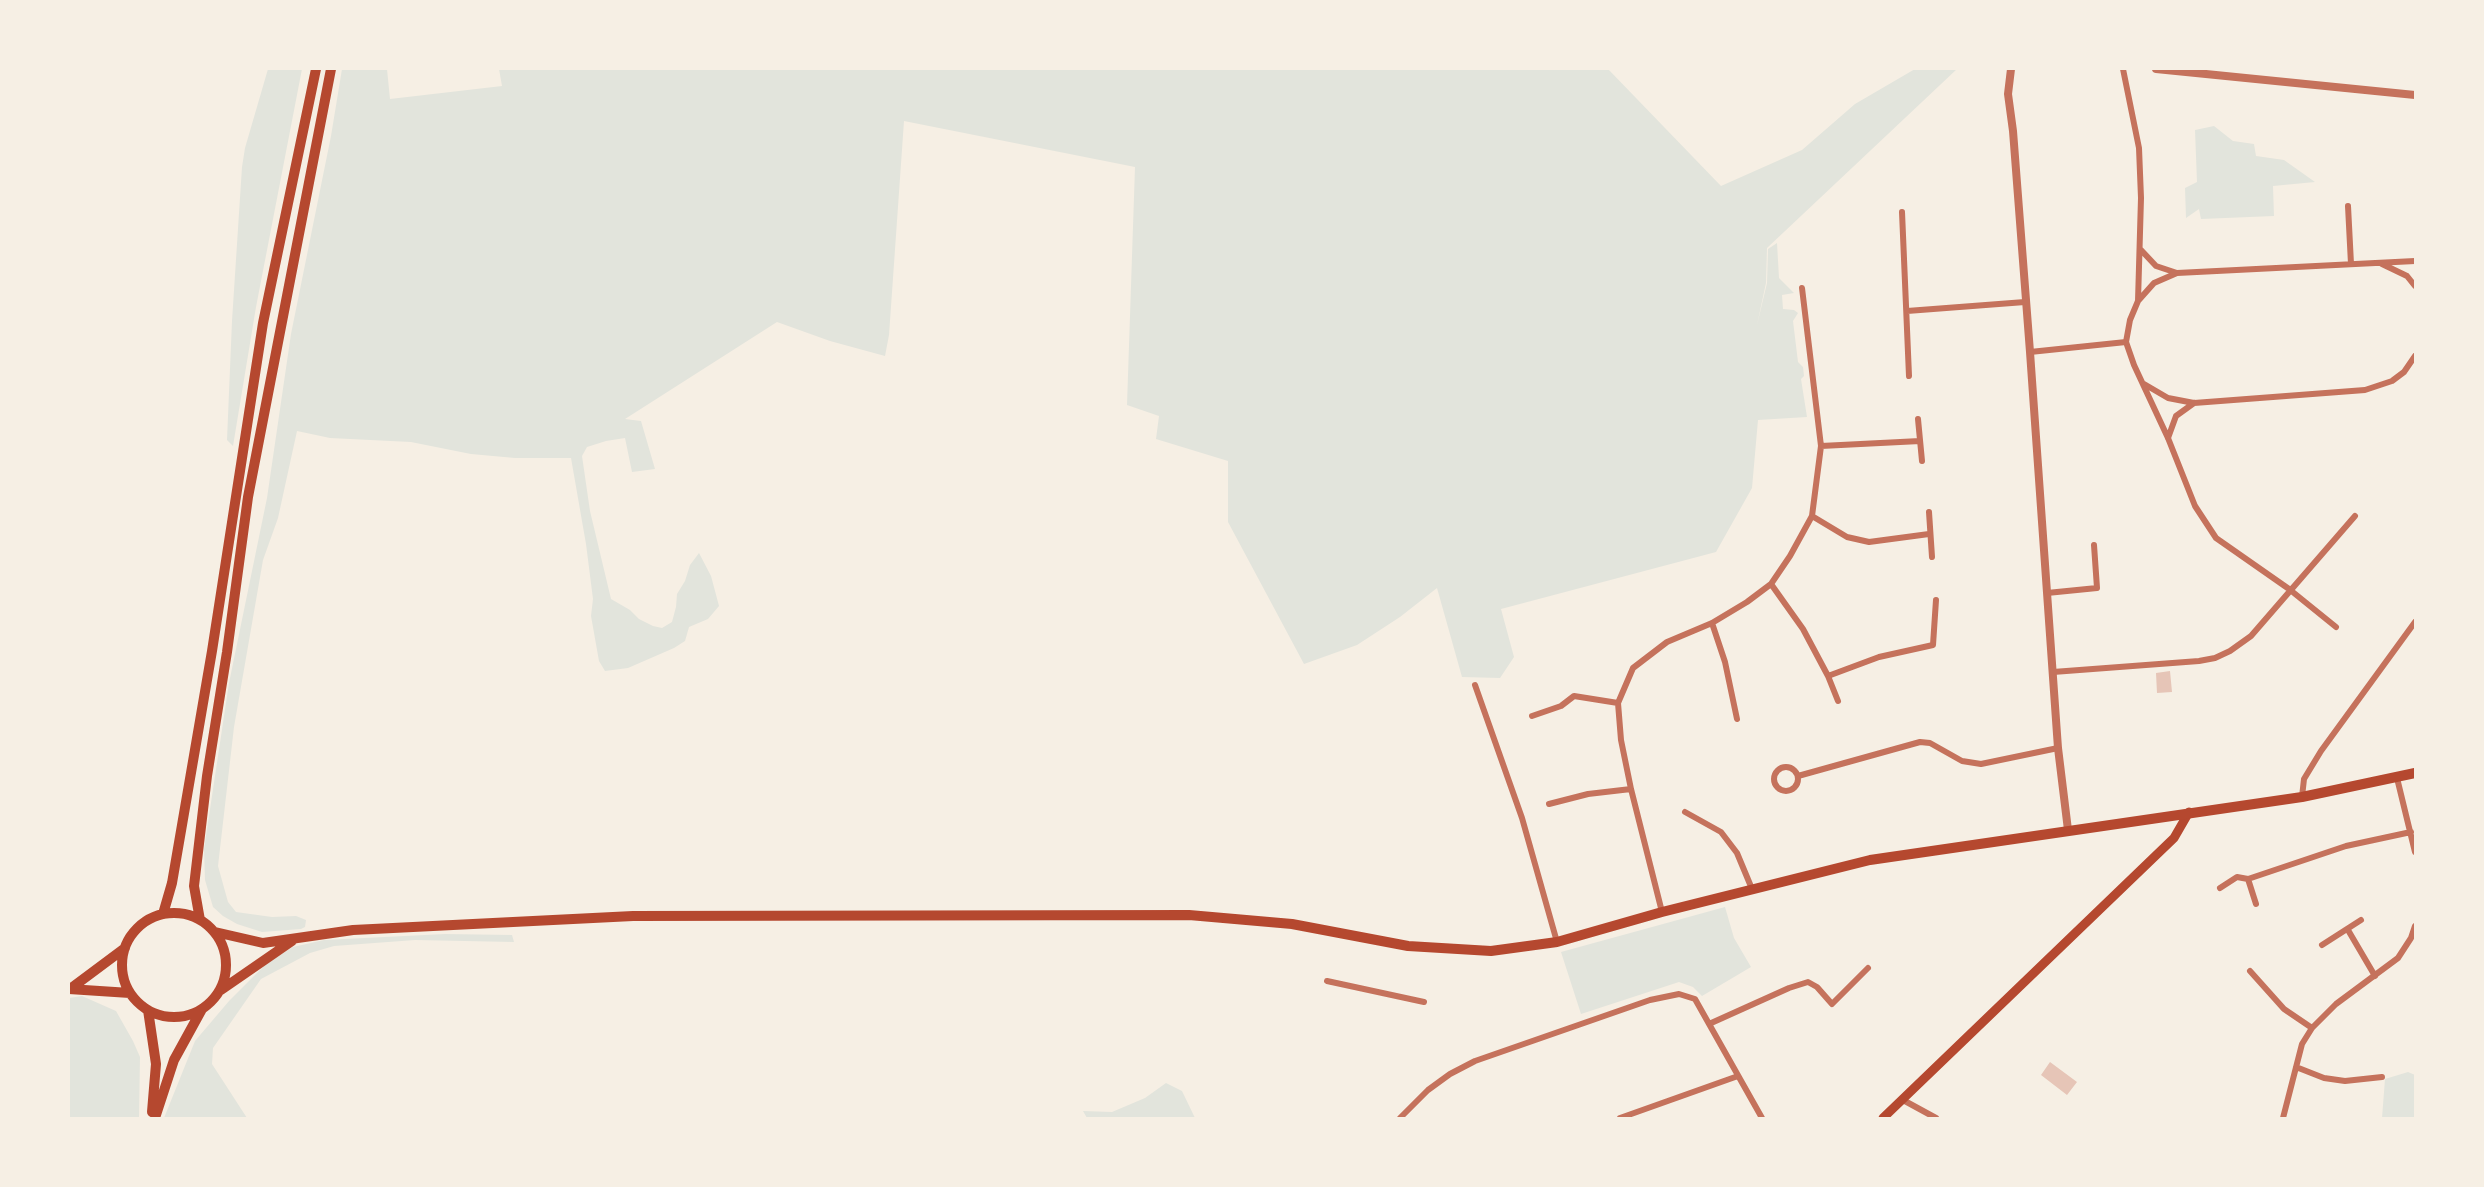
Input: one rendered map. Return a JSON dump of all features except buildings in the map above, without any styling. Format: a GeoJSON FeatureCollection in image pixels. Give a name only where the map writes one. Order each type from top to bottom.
{"type":"FeatureCollection","features":[{"type":"Feature","properties":{"kind":"main road"},"geometry":{"type":"LineString","coordinates":[[163,914],[172,883],[212,651],[265,314],[316,69]]}},
{"type":"Feature","properties":{"kind":"main road"},"geometry":{"type":"LineString","coordinates":[[200,920],[194,886],[207,776],[248,498],[331,69]]}},
{"type":"Feature","properties":{"kind":"main road"},"geometry":{"type":"LineString","coordinates":[[215,932],[263,944],[353,930],[633,916],[1189,915],[1292,924],[1408,946],[1491,951],[1557,942],[1662,912],[1870,860],[2302,797],[2415,773]]}},
{"type":"Feature","properties":{"kind":"main road"},"geometry":{"type":"LineString","coordinates":[[1883,1118],[2174,838],[2189,812]]}},
{"type":"Feature","properties":{"kind":"main road"},"geometry":{"type":"LineString","coordinates":[[202,1009],[185,1016],[174,1017],[148,1010],[130,993],[123,976],[122,958],[131,935],[144,922],[163,914],[181,913],[200,920],[215,932],[224,948],[226,963],[224,981],[219,992]]}},
{"type":"Feature","properties":{"kind":"main road"},"geometry":{"type":"LineString","coordinates":[[153,1118],[174,1060],[202,1009],[219,992],[295,940]]}},
{"type":"Feature","properties":{"kind":"main road"},"geometry":{"type":"LineString","coordinates":[[70,989],[125,948]]}},
{"type":"Feature","properties":{"kind":"main road"},"geometry":{"type":"LineString","coordinates":[[70,989],[130,993]]}},
{"type":"Feature","properties":{"kind":"main road"},"geometry":{"type":"LineString","coordinates":[[148,1010],[156,1064],[153,1118]]}},
{"type":"Feature","properties":{"kind":"street"},"geometry":{"type":"LineString","coordinates":[[2011,69],[2008,94],[2031,352],[2058,748],[2068,830]]}},
{"type":"Feature","properties":{"kind":"street"},"geometry":{"type":"LineString","coordinates":[[2123,69],[2139,148],[2141,250],[2138,301]]}},
{"type":"Feature","properties":{"kind":"street"},"geometry":{"type":"LineString","coordinates":[[2156,69],[2415,95]]}},
{"type":"Feature","properties":{"kind":"street"},"geometry":{"type":"LineString","coordinates":[[2348,206],[2351,264]]}},
{"type":"Feature","properties":{"kind":"street"},"geometry":{"type":"LineString","coordinates":[[1902,212],[1910,376]]}},
{"type":"Feature","properties":{"kind":"street"},"geometry":{"type":"LineString","coordinates":[[2141,250],[2156,266],[2177,273]]}},
{"type":"Feature","properties":{"kind":"street"},"geometry":{"type":"LineString","coordinates":[[2336,627],[2289,589],[2217,538],[2195,506],[2168,438],[2134,365],[2126,342],[2130,320],[2138,301],[2154,283],[2177,273],[2415,261]]}},
{"type":"Feature","properties":{"kind":"street"},"geometry":{"type":"LineString","coordinates":[[2381,264],[2407,276],[2415,286]]}},
{"type":"Feature","properties":{"kind":"street"},"geometry":{"type":"LineString","coordinates":[[1662,912],[1631,789],[1621,740],[1618,703],[1633,668],[1667,642],[1712,623],[1771,584],[1790,556],[1812,516],[1821,446],[1802,288]]}},
{"type":"Feature","properties":{"kind":"street"},"geometry":{"type":"LineString","coordinates":[[1907,311],[2025,303]]}},
{"type":"Feature","properties":{"kind":"street"},"geometry":{"type":"LineString","coordinates":[[2031,352],[2126,342]]}},
{"type":"Feature","properties":{"kind":"street"},"geometry":{"type":"LineString","coordinates":[[2144,384],[2168,398],[2194,403],[2365,390],[2392,381],[2404,372],[2415,356]]}},
{"type":"Feature","properties":{"kind":"street"},"geometry":{"type":"LineString","coordinates":[[2168,438],[2176,416],[2194,403]]}},
{"type":"Feature","properties":{"kind":"street"},"geometry":{"type":"LineString","coordinates":[[1918,419],[1922,461]]}},
{"type":"Feature","properties":{"kind":"street"},"geometry":{"type":"LineString","coordinates":[[1821,446],[1920,441]]}},
{"type":"Feature","properties":{"kind":"street"},"geometry":{"type":"LineString","coordinates":[[1929,512],[1932,557]]}},
{"type":"Feature","properties":{"kind":"street"},"geometry":{"type":"LineString","coordinates":[[1812,516],[1847,537],[1869,542],[1929,534]]}},
{"type":"Feature","properties":{"kind":"street"},"geometry":{"type":"LineString","coordinates":[[2053,672],[2215,658],[2230,651],[2251,636],[2289,589],[2355,516]]}},
{"type":"Feature","properties":{"kind":"street"},"geometry":{"type":"LineString","coordinates":[[2047,593],[2097,588],[2094,545]]}},
{"type":"Feature","properties":{"kind":"street"},"geometry":{"type":"LineString","coordinates":[[1771,584],[1803,629],[1828,676],[1838,701]]}},
{"type":"Feature","properties":{"kind":"street"},"geometry":{"type":"LineString","coordinates":[[1828,676],[1879,657],[1933,645],[1936,600]]}},
{"type":"Feature","properties":{"kind":"street"},"geometry":{"type":"LineString","coordinates":[[2302,797],[2304,779],[2321,751],[2415,622]]}},
{"type":"Feature","properties":{"kind":"street"},"geometry":{"type":"LineString","coordinates":[[1712,623],[1725,662],[1737,719]]}},
{"type":"Feature","properties":{"kind":"street"},"geometry":{"type":"LineString","coordinates":[[1474,685],[1522,818],[1557,942]]}},
{"type":"Feature","properties":{"kind":"street"},"geometry":{"type":"LineString","coordinates":[[1532,716],[1561,706],[1574,696],[1618,703]]}},
{"type":"Feature","properties":{"kind":"street"},"geometry":{"type":"LineString","coordinates":[[1798,776],[1920,742],[1930,743],[1962,761],[1981,764],[2058,748]]}},
{"type":"Feature","properties":{"kind":"street"},"geometry":{"type":"LineString","coordinates":[[2397,777],[2415,852]]}},
{"type":"Feature","properties":{"kind":"street"},"geometry":{"type":"LineString","coordinates":[[1549,804],[1588,794],[1631,789]]}},
{"type":"Feature","properties":{"kind":"street"},"geometry":{"type":"LineString","coordinates":[[1685,812],[1721,832],[1737,853],[1752,889]]}},
{"type":"Feature","properties":{"kind":"street"},"geometry":{"type":"LineString","coordinates":[[2220,888],[2236,877],[2248,879],[2346,846],[2411,832]]}},
{"type":"Feature","properties":{"kind":"street"},"geometry":{"type":"LineString","coordinates":[[2248,879],[2256,904]]}},
{"type":"Feature","properties":{"kind":"street"},"geometry":{"type":"LineString","coordinates":[[2322,945],[2361,920]]}},
{"type":"Feature","properties":{"kind":"street"},"geometry":{"type":"LineString","coordinates":[[2283,1118],[2302,1044],[2312,1028],[2336,1004],[2398,958],[2413,939],[2415,926]]}},
{"type":"Feature","properties":{"kind":"street"},"geometry":{"type":"LineString","coordinates":[[2348,930],[2375,976]]}},
{"type":"Feature","properties":{"kind":"street"},"geometry":{"type":"LineString","coordinates":[[1709,1024],[1789,988],[1808,982],[1817,987],[1832,1004],[1868,968]]}},
{"type":"Feature","properties":{"kind":"street"},"geometry":{"type":"LineString","coordinates":[[2250,971],[2284,1009],[2312,1028]]}},
{"type":"Feature","properties":{"kind":"street"},"geometry":{"type":"LineString","coordinates":[[1327,981],[1424,1002]]}},
{"type":"Feature","properties":{"kind":"street"},"geometry":{"type":"LineString","coordinates":[[1400,1118],[1428,1090],[1450,1074],[1475,1061],[1650,1000],[1679,994],[1695,999],[1762,1118]]}},
{"type":"Feature","properties":{"kind":"street"},"geometry":{"type":"LineString","coordinates":[[2296,1067],[2324,1078],[2345,1081],[2382,1077]]}},
{"type":"Feature","properties":{"kind":"street"},"geometry":{"type":"LineString","coordinates":[[1620,1118],[1738,1076]]}},
{"type":"Feature","properties":{"kind":"street"},"geometry":{"type":"LineString","coordinates":[[1903,1100],[1936,1118]]}},
{"type":"Feature","properties":{"kind":"shaded area"},"geometry":{"type":"Polygon","coordinates":[[[268,69],[302,69],[256,307],[233,446],[227,440],[242,167],[245,148],[268,69]]]}},
{"type":"Feature","properties":{"kind":"shaded area"},"geometry":{"type":"Polygon","coordinates":[[[342,69],[387,69],[390,99],[502,86],[499,69],[1608,69],[1721,186],[1802,150],[1855,104],[1915,69],[1957,69],[1767,248],[1766,283],[1757,325],[1767,283],[1768,249],[1777,243],[1779,278],[1794,293],[1782,295],[1783,309],[1794,310],[1798,313],[1793,321],[1798,362],[1803,367],[1804,376],[1801,379],[1807,417],[1758,420],[1752,488],[1716,552],[1501,609],[1514,657],[1500,678],[1462,677],[1437,588],[1400,617],[1357,645],[1304,664],[1228,522],[1228,461],[1156,439],[1159,416],[1127,405],[1135,167],[904,121],[889,335],[885,356],[830,341],[777,322],[625,419],[641,421],[655,469],[632,472],[625,438],[587,447],[582,456],[590,511],[611,599],[630,610],[639,619],[662,628],[672,622],[677,594],[685,581],[690,565],[699,553],[711,576],[719,606],[708,619],[689,627],[685,641],[674,648],[628,668],[605,671],[599,661],[591,616],[593,599],[586,544],[571,458],[515,458],[471,454],[411,442],[330,438],[297,431],[278,518],[263,560],[234,727],[218,866],[228,902],[236,912],[272,917],[296,916],[306,920],[305,927],[301,929],[262,932],[237,924],[213,907],[205,880],[204,849],[229,683],[267,498],[291,334],[331,136],[342,69]]]}},
{"type":"Feature","properties":{"kind":"shaded area"},"geometry":{"type":"Polygon","coordinates":[[[2214,126],[2233,141],[2254,144],[2256,156],[2284,160],[2315,182],[2273,186],[2274,216],[2201,219],[2199,209],[2186,218],[2185,188],[2197,182],[2195,130],[2214,126]]]}},
{"type":"Feature","properties":{"kind":"shaded area"},"geometry":{"type":"Polygon","coordinates":[[[1725,907],[1734,938],[1751,967],[1702,996],[1693,987],[1679,982],[1581,1014],[1561,952],[1725,907]]]}},
{"type":"Feature","properties":{"kind":"shaded area"},"geometry":{"type":"Polygon","coordinates":[[[445,934],[512,935],[514,942],[415,940],[334,946],[310,953],[261,979],[213,1048],[212,1064],[247,1118],[164,1118],[195,1041],[229,1001],[267,963],[293,947],[324,940],[445,934]]]}},
{"type":"Feature","properties":{"kind":"shaded area"},"geometry":{"type":"Polygon","coordinates":[[[82,996],[116,1011],[133,1041],[140,1057],[139,1118],[69,1118],[69,998],[82,996]]]}},
{"type":"Feature","properties":{"kind":"shaded area"},"geometry":{"type":"Polygon","coordinates":[[[2408,1072],[2415,1075],[2415,1118],[2382,1118],[2385,1079],[2408,1072]]]}},
{"type":"Feature","properties":{"kind":"shaded area"},"geometry":{"type":"Polygon","coordinates":[[[1166,1083],[1182,1091],[1195,1118],[1087,1118],[1083,1111],[1112,1112],[1145,1098],[1166,1083]]]}}]}
